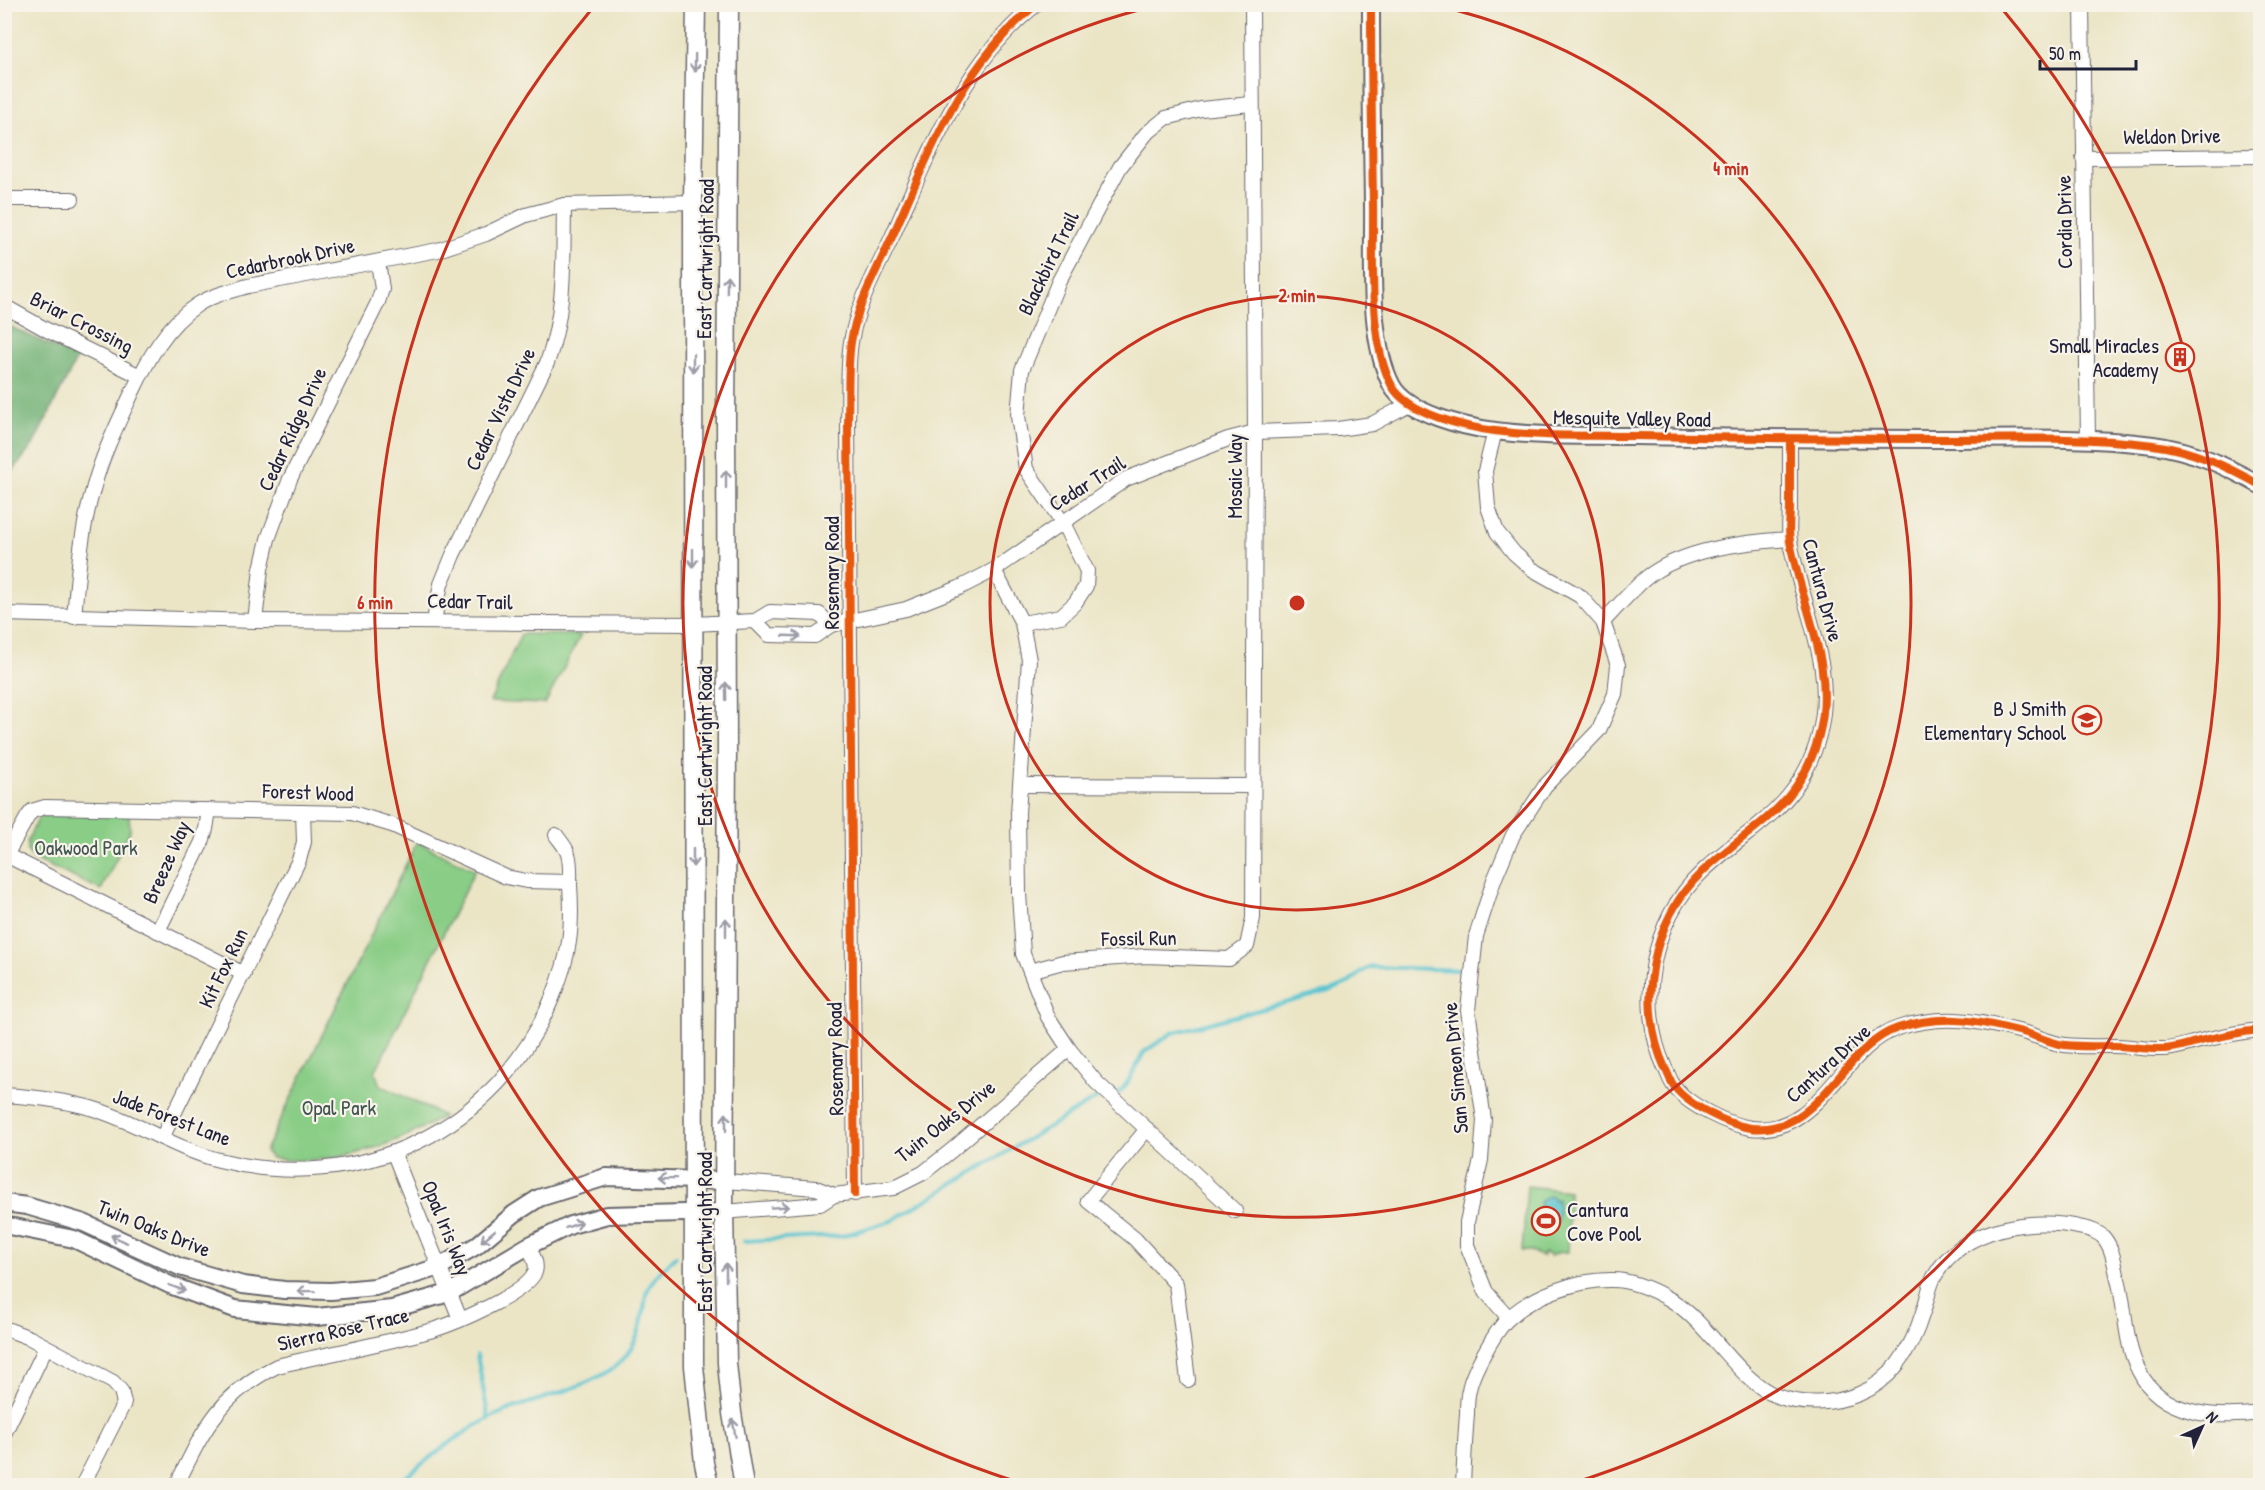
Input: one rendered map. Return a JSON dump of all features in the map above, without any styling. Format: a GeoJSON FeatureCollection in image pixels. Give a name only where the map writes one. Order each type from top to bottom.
{"type":"FeatureCollection","features":[{"type":"Feature","properties":{"kind":"main road","name":"East Cartwright Road"},"geometry":{"type":"LineString","coordinates":[[696,4],[693,202],[693,1366],[704,1463],[710,1485]]}},
{"type":"Feature","properties":{"kind":"main road","name":"East Cartwright Road"},"geometry":{"type":"LineString","coordinates":[[729,4],[726,1181],[724,1212],[727,1363],[732,1413],[744,1485]]}},
{"type":"Feature","properties":{"kind":"street","name":"Rosemary Road"},"geometry":{"type":"LineString","coordinates":[[855,1194],[848,424],[851,342],[863,295],[940,128],[974,72],[1015,22],[1037,4]]}},
{"type":"Feature","properties":{"kind":"street","name":"Mosaic Way"},"geometry":{"type":"LineString","coordinates":[[1247,946],[1252,918],[1255,432],[1252,4]]}},
{"type":"Feature","properties":{"kind":"street","name":"Mesquite Valley Road"},"geometry":{"type":"LineString","coordinates":[[1371,4],[1374,294],[1379,351],[1384,371],[1395,391],[1411,403],[1443,420],[1495,431],[1542,434],[1790,439],[2088,439],[2154,445],[2185,450],[2227,466],[2260,484]]}},
{"type":"Feature","properties":{"kind":"street","name":"Cordia Drive"},"geometry":{"type":"LineString","coordinates":[[2082,4],[2088,439]]}},
{"type":"Feature","properties":{"kind":"street","name":"Blackbird Trail"},"geometry":{"type":"LineString","coordinates":[[1022,623],[1061,615],[1076,603],[1086,586],[1087,571],[1063,523],[1026,469],[1018,416],[1022,370],[1059,281],[1120,167],[1146,134],[1167,118],[1201,109],[1251,104]]}},
{"type":"Feature","properties":{"kind":"street","name":"Weldon Drive"},"geometry":{"type":"LineString","coordinates":[[2083,158],[2260,156]]}},
{"type":"Feature","properties":{"kind":"street"},"geometry":{"type":"LineString","coordinates":[[4,199],[72,199]]}},
{"type":"Feature","properties":{"kind":"street","name":"Cedarbrook Drive"},"geometry":{"type":"LineString","coordinates":[[74,617],[81,543],[93,488],[110,440],[140,376],[172,327],[197,305],[220,294],[248,286],[438,250],[486,234],[526,215],[564,205],[693,202]]}},
{"type":"Feature","properties":{"kind":"street","name":"Cedar Vista Drive"},"geometry":{"type":"LineString","coordinates":[[434,621],[441,585],[450,562],[547,363],[556,337],[561,306],[564,205]]}},
{"type":"Feature","properties":{"kind":"street","name":"Cedar Ridge Drive"},"geometry":{"type":"LineString","coordinates":[[255,621],[261,569],[278,509],[378,302],[382,289],[378,262]]}},
{"type":"Feature","properties":{"kind":"street","name":"Briar Crossing"},"geometry":{"type":"LineString","coordinates":[[4,306],[140,376]]}},
{"type":"Feature","properties":{"kind":"street","name":"Cedar Trail"},"geometry":{"type":"LineString","coordinates":[[755,621],[769,635],[815,636],[831,625],[906,609],[959,588],[994,570],[1126,479],[1228,439],[1255,432],[1338,429],[1372,424],[1411,403]]}},
{"type":"Feature","properties":{"kind":"street","name":"San Simeon Drive"},"geometry":{"type":"LineString","coordinates":[[1495,431],[1485,471],[1488,507],[1497,532],[1514,553],[1532,569],[1580,596],[1603,622],[1618,665],[1615,694],[1599,730],[1545,786],[1513,835],[1494,880],[1476,936],[1468,1010],[1484,1120],[1482,1160],[1467,1222],[1467,1245],[1486,1292],[1509,1318]]}},
{"type":"Feature","properties":{"kind":"street","name":"Cantura Drive"},"geometry":{"type":"LineString","coordinates":[[1790,439],[1789,539],[1821,654],[1823,697],[1820,733],[1800,780],[1782,805],[1701,873],[1679,900],[1665,927],[1652,969],[1650,1002],[1652,1028],[1660,1057],[1675,1088],[1697,1106],[1726,1121],[1752,1128],[1781,1125],[1805,1113],[1873,1042],[1893,1030],[1920,1022],[1947,1018],[1988,1024],[2061,1045],[2165,1050],[2236,1032],[2260,1030]]}},
{"type":"Feature","properties":{"kind":"street"},"geometry":{"type":"LineString","coordinates":[[1603,622],[1648,577],[1675,562],[1728,546],[1789,539]]}},
{"type":"Feature","properties":{"kind":"street"},"geometry":{"type":"LineString","coordinates":[[994,570],[1022,623],[1029,660],[1020,785],[1018,893],[1023,954],[1048,1017],[1069,1049],[1096,1082],[1235,1211]]}},
{"type":"Feature","properties":{"kind":"street","name":"Cedar Trail"},"geometry":{"type":"LineString","coordinates":[[4,614],[255,621],[693,624],[755,621],[770,612],[819,614],[831,625]]}},
{"type":"Feature","properties":{"kind":"street"},"geometry":{"type":"LineString","coordinates":[[1020,785],[1253,786]]}},
{"type":"Feature","properties":{"kind":"street","name":"Forest Wood"},"geometry":{"type":"LineString","coordinates":[[5,857],[23,822],[32,811],[45,807],[352,813],[374,818],[506,877],[526,881],[570,882]]}},
{"type":"Feature","properties":{"kind":"street","name":"Breeze Way"},"geometry":{"type":"LineString","coordinates":[[158,931],[202,842],[209,810]]}},
{"type":"Feature","properties":{"kind":"street","name":"Kit Fox Run"},"geometry":{"type":"LineString","coordinates":[[162,1138],[299,860],[304,843],[303,812]]}},
{"type":"Feature","properties":{"kind":"street","name":"Jade Forest Lane"},"geometry":{"type":"LineString","coordinates":[[4,1095],[47,1099],[95,1109],[194,1153],[250,1167],[319,1169],[394,1154],[430,1137],[457,1119],[493,1087],[518,1059],[536,1032],[562,975],[570,943],[572,919],[568,854],[556,835]]}},
{"type":"Feature","properties":{"kind":"street"},"geometry":{"type":"LineString","coordinates":[[5,857],[244,974]]}},
{"type":"Feature","properties":{"kind":"street","name":"Fossil Run"},"geometry":{"type":"LineString","coordinates":[[1030,971],[1063,962],[1145,956],[1229,959],[1247,946]]}},
{"type":"Feature","properties":{"kind":"street","name":"Twin Oaks Drive"},"geometry":{"type":"LineString","coordinates":[[4,1203],[27,1206],[84,1223],[180,1267],[254,1286],[284,1290],[331,1291],[375,1287],[439,1267],[476,1246],[514,1214],[539,1198],[606,1177],[694,1179],[816,1188],[834,1195],[893,1188],[923,1173],[1069,1049]]}},
{"type":"Feature","properties":{"kind":"street"},"geometry":{"type":"LineString","coordinates":[[1147,1130],[1088,1202],[1135,1239],[1176,1284],[1188,1380]]}},
{"type":"Feature","properties":{"kind":"street","name":"Opal Iris Way"},"geometry":{"type":"LineString","coordinates":[[394,1154],[460,1319]]}},
{"type":"Feature","properties":{"kind":"street","name":"Twin Oaks Drive"},"geometry":{"type":"LineString","coordinates":[[4,1225],[74,1239],[170,1285],[235,1309],[317,1317],[392,1309],[449,1293],[528,1246],[571,1225],[607,1215],[724,1212],[820,1204],[834,1195]]}},
{"type":"Feature","properties":{"kind":"street"},"geometry":{"type":"LineString","coordinates":[[1463,1485],[1469,1389],[1480,1361],[1509,1318],[1550,1294],[1581,1283],[1611,1279],[1640,1285],[1671,1300],[1696,1319],[1753,1382],[1776,1396],[1802,1402],[1825,1402],[1849,1398],[1870,1389],[1906,1354],[1916,1335],[1934,1278],[1947,1260],[1965,1245],[1991,1232],[2013,1226],[2044,1222],[2088,1228],[2103,1236],[2111,1249],[2138,1371],[2152,1390],[2173,1405],[2194,1412],[2210,1415],[2260,1413]]}},
{"type":"Feature","properties":{"kind":"street","name":"Sierra Rose Trace"},"geometry":{"type":"LineString","coordinates":[[176,1485],[204,1430],[236,1391],[254,1377],[277,1366],[434,1329],[505,1298],[525,1284],[534,1274],[537,1265],[528,1246]]}},
{"type":"Feature","properties":{"kind":"street"},"geometry":{"type":"LineString","coordinates":[[4,1328],[113,1382],[122,1390],[124,1402],[82,1485]]}},
{"type":"Feature","properties":{"kind":"street"},"geometry":{"type":"LineString","coordinates":[[4,1434],[46,1347]]}},
{"type":"Feature","properties":{"kind":"green space"},"geometry":{"type":"Polygon","coordinates":[[[5,324],[77,358],[33,445],[5,481],[5,324]]]}},
{"type":"Feature","properties":{"kind":"green space"},"geometry":{"type":"Polygon","coordinates":[[[521,634],[581,635],[545,704],[490,702],[521,634]]]}},
{"type":"Feature","properties":{"kind":"green space","name":"Oakwood Park"},"geometry":{"type":"Polygon","coordinates":[[[129,814],[130,831],[101,890],[34,859],[27,851],[27,841],[38,819],[43,815],[129,814]]]}},
{"type":"Feature","properties":{"kind":"green space","name":"Opal Park"},"geometry":{"type":"Polygon","coordinates":[[[417,842],[475,870],[375,1072],[380,1085],[444,1116],[404,1137],[361,1152],[316,1160],[271,1158],[265,1151],[417,842]]]}},
{"type":"Feature","properties":{"kind":"green space","name":"Cantura Cove Pool"},"geometry":{"type":"Polygon","coordinates":[[[1527,1186],[1569,1191],[1568,1252],[1560,1252],[1551,1256],[1544,1253],[1542,1257],[1531,1251],[1522,1251],[1527,1186]]]}},
{"type":"Feature","properties":{"kind":"water"},"geometry":{"type":"Polygon","coordinates":[[[1552,1196],[1554,1200],[1557,1199],[1558,1216],[1555,1226],[1549,1230],[1539,1225],[1540,1202],[1552,1196]]]}},
{"type":"Feature","properties":{"kind":"waterway"},"geometry":{"type":"LineString","coordinates":[[1115,1093],[1120,1092],[1129,1080],[1144,1052],[1172,1033],[1330,991],[1350,982],[1371,967],[1463,970]]}},
{"type":"Feature","properties":{"kind":"waterway"},"geometry":{"type":"LineString","coordinates":[[744,1241],[842,1236],[891,1221],[1097,1098]]}},
{"type":"Feature","properties":{"kind":"waterway"},"geometry":{"type":"LineString","coordinates":[[394,1486],[448,1444],[477,1425],[508,1410],[579,1386],[617,1365],[627,1354],[638,1335],[646,1294],[650,1286],[676,1256]]}},
{"type":"Feature","properties":{"kind":"waterway"},"geometry":{"type":"LineString","coordinates":[[477,1355],[489,1420]]}},
{"type":"Feature","properties":{"kind":"cycle path"},"geometry":{"type":"LineString","coordinates":[[855,1194],[848,424],[851,342],[868,288],[951,111],[968,81],[988,53],[1011,27],[1037,4]]}},
{"type":"Feature","properties":{"kind":"cycle path"},"geometry":{"type":"LineString","coordinates":[[1371,4],[1375,321],[1384,367],[1392,386],[1411,404],[1438,418],[1483,429],[1547,435],[2045,439],[2126,442],[2168,447],[2195,455],[2222,465],[2260,485]]}},
{"type":"Feature","properties":{"kind":"cycle path"},"geometry":{"type":"LineString","coordinates":[[1790,439],[1789,537],[1821,661],[1824,685],[1819,735],[1811,760],[1800,781],[1787,798],[1756,828],[1702,872],[1685,892],[1660,938],[1654,964],[1651,1018],[1656,1043],[1674,1086],[1698,1107],[1720,1118],[1751,1128],[1775,1127],[1795,1118],[1813,1105],[1878,1038],[1915,1023],[1962,1020],[2026,1033],[2065,1045],[2160,1049],[2175,1048],[2260,1030]]}},
{"type":"Feature","properties":{"kind":"place","name":"Small Miracles Academy"},"geometry":{"type":"Point","coordinates":[2180,357]}},
{"type":"Feature","properties":{"kind":"place","name":"B J Smith Elementary School"},"geometry":{"type":"Point","coordinates":[2087,720]}},
{"type":"Feature","properties":{"kind":"place","name":"Cantura Cove Pool"},"geometry":{"type":"Point","coordinates":[1546,1221]}}]}
